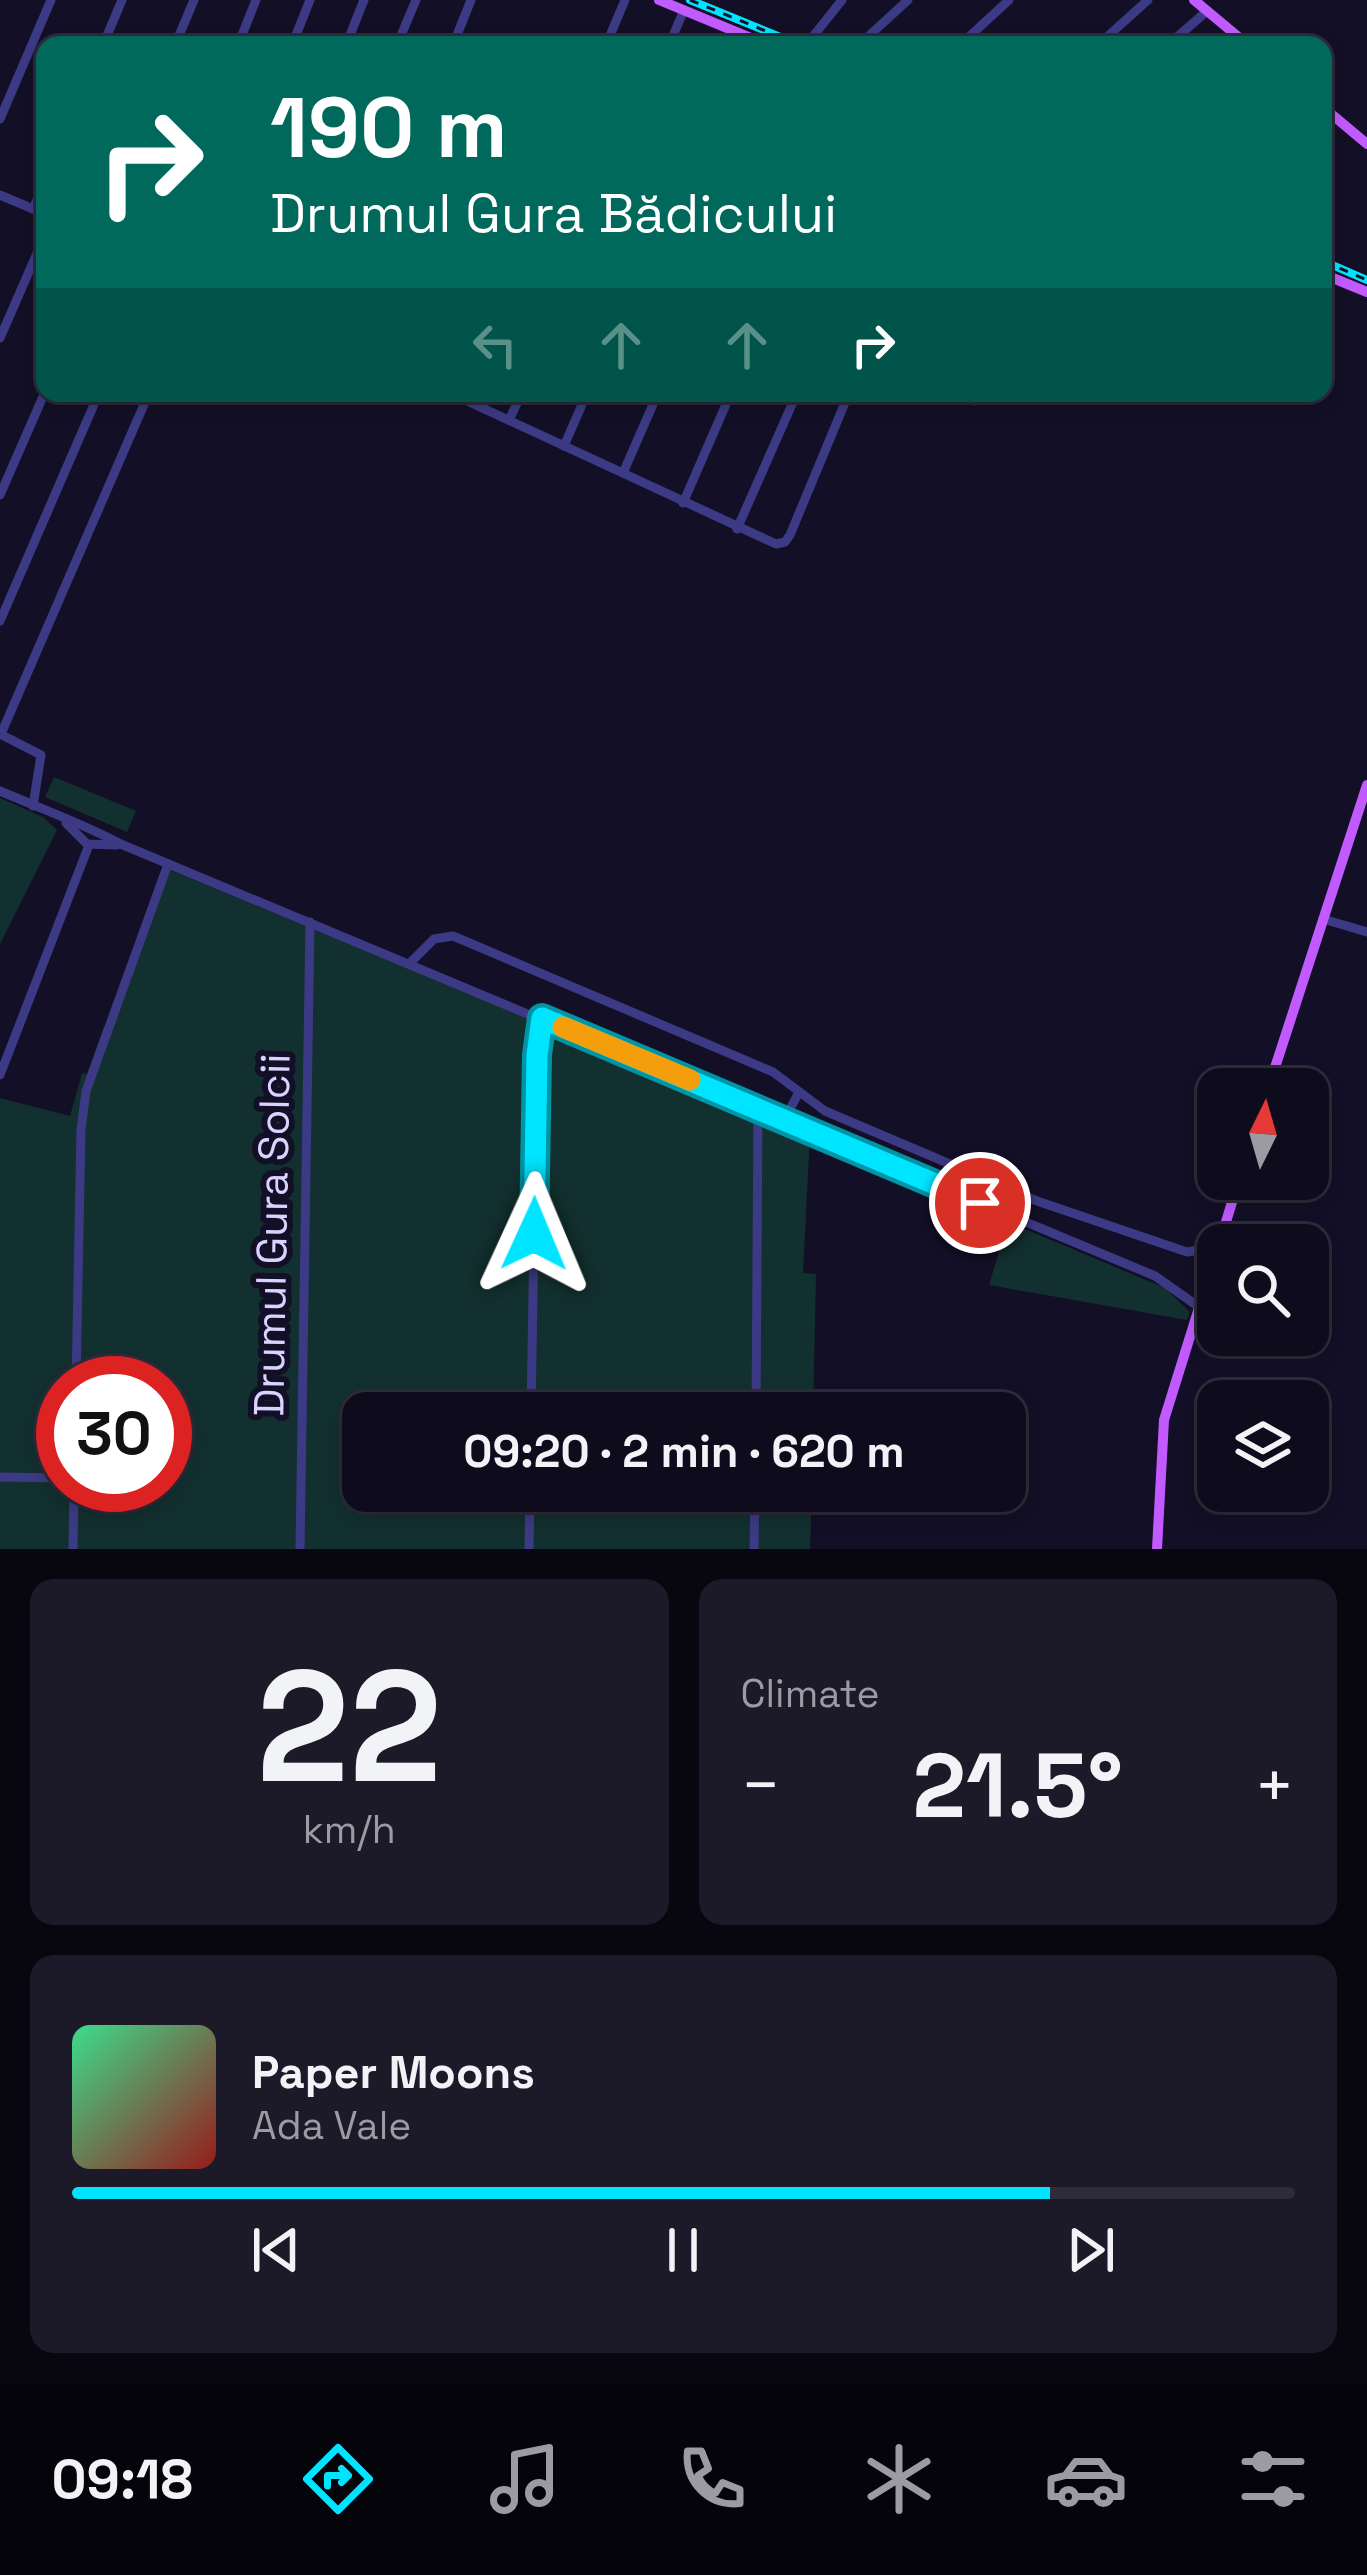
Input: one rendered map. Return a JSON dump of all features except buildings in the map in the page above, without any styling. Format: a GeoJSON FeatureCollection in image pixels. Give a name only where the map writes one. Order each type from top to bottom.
{"type":"FeatureCollection","features":[{"type":"Feature","properties":{"kind":"main road"},"geometry":{"type":"LineString","coordinates":[[659,0],[733,36]]}},
{"type":"Feature","properties":{"kind":"main road"},"geometry":{"type":"LineString","coordinates":[[1194,0],[1236,36]]}},
{"type":"Feature","properties":{"kind":"main road"},"geometry":{"type":"LineString","coordinates":[[1332,118],[1367,144]]}},
{"type":"Feature","properties":{"kind":"main road"},"geometry":{"type":"LineString","coordinates":[[1332,278],[1367,292]]}},
{"type":"Feature","properties":{"kind":"main road"},"geometry":{"type":"LineString","coordinates":[[1275,1068],[1367,785]]}},
{"type":"Feature","properties":{"kind":"main road"},"geometry":{"type":"LineString","coordinates":[[1157,1549],[1164,1420],[1197,1313]]}},
{"type":"Feature","properties":{"kind":"street"},"geometry":{"type":"LineString","coordinates":[[0,119],[51,0]]}},
{"type":"Feature","properties":{"kind":"street"},"geometry":{"type":"LineString","coordinates":[[107,36],[122,0]]}},
{"type":"Feature","properties":{"kind":"street"},"geometry":{"type":"LineString","coordinates":[[179,36],[194,0]]}},
{"type":"Feature","properties":{"kind":"street"},"geometry":{"type":"LineString","coordinates":[[242,36],[256,0]]}},
{"type":"Feature","properties":{"kind":"street"},"geometry":{"type":"LineString","coordinates":[[296,36],[310,0]]}},
{"type":"Feature","properties":{"kind":"street"},"geometry":{"type":"LineString","coordinates":[[350,36],[364,0]]}},
{"type":"Feature","properties":{"kind":"street"},"geometry":{"type":"LineString","coordinates":[[401,36],[416,0]]}},
{"type":"Feature","properties":{"kind":"street"},"geometry":{"type":"LineString","coordinates":[[457,36],[471,0]]}},
{"type":"Feature","properties":{"kind":"street"},"geometry":{"type":"LineString","coordinates":[[610,36],[625,0]]}},
{"type":"Feature","properties":{"kind":"street"},"geometry":{"type":"LineString","coordinates":[[813,36],[842,0]]}},
{"type":"Feature","properties":{"kind":"street"},"geometry":{"type":"LineString","coordinates":[[869,36],[908,0]]}},
{"type":"Feature","properties":{"kind":"street"},"geometry":{"type":"LineString","coordinates":[[970,36],[1009,0]]}},
{"type":"Feature","properties":{"kind":"street"},"geometry":{"type":"LineString","coordinates":[[1108,36],[1148,0]]}},
{"type":"Feature","properties":{"kind":"street"},"geometry":{"type":"LineString","coordinates":[[673,36],[684,10]]}},
{"type":"Feature","properties":{"kind":"street"},"geometry":{"type":"LineString","coordinates":[[1178,36],[1207,11]]}},
{"type":"Feature","properties":{"kind":"street"},"geometry":{"type":"LineString","coordinates":[[0,195],[36,210]]}},
{"type":"Feature","properties":{"kind":"street"},"geometry":{"type":"LineString","coordinates":[[33,209],[36,202]]}},
{"type":"Feature","properties":{"kind":"street"},"geometry":{"type":"LineString","coordinates":[[0,338],[36,256]]}},
{"type":"Feature","properties":{"kind":"street"},"geometry":{"type":"LineString","coordinates":[[0,496],[41,402]]}},
{"type":"Feature","properties":{"kind":"street"},"geometry":{"type":"LineString","coordinates":[[0,621],[95,402]]}},
{"type":"Feature","properties":{"kind":"street"},"geometry":{"type":"LineString","coordinates":[[33,806],[41,754],[0,734],[145,402]]}},
{"type":"Feature","properties":{"kind":"street"},"geometry":{"type":"LineString","coordinates":[[472,402],[737,529],[782,544],[790,535],[845,402]]}},
{"type":"Feature","properties":{"kind":"street"},"geometry":{"type":"LineString","coordinates":[[509,420],[518,402]]}},
{"type":"Feature","properties":{"kind":"street"},"geometry":{"type":"LineString","coordinates":[[564,446],[583,402]]}},
{"type":"Feature","properties":{"kind":"street"},"geometry":{"type":"LineString","coordinates":[[623,473],[654,402]]}},
{"type":"Feature","properties":{"kind":"street"},"geometry":{"type":"LineString","coordinates":[[683,503],[727,402]]}},
{"type":"Feature","properties":{"kind":"street"},"geometry":{"type":"LineString","coordinates":[[737,529],[792,402]]}},
{"type":"Feature","properties":{"kind":"street"},"geometry":{"type":"LineString","coordinates":[[0,791],[91,837],[122,845],[410,963],[1155,1276],[1197,1305]]}},
{"type":"Feature","properties":{"kind":"street"},"geometry":{"type":"LineString","coordinates":[[0,1076],[91,837]]}},
{"type":"Feature","properties":{"kind":"street"},"geometry":{"type":"LineString","coordinates":[[77,1356],[81,1130],[86,1091],[169,864]]}},
{"type":"Feature","properties":{"kind":"street"},"geometry":{"type":"LineString","coordinates":[[1323,920],[1367,932]]}},
{"type":"Feature","properties":{"kind":"street","name":"Drumul Gura Solcii"},"geometry":{"type":"LineString","coordinates":[[300,1549],[310,922]]}},
{"type":"Feature","properties":{"kind":"street"},"geometry":{"type":"LineString","coordinates":[[410,963],[434,939],[454,936],[772,1072],[825,1111],[1037,1201],[1187,1252],[1197,1250]]}},
{"type":"Feature","properties":{"kind":"street"},"geometry":{"type":"LineString","coordinates":[[531,1392],[537,1055],[542,1018]]}},
{"type":"Feature","properties":{"kind":"street"},"geometry":{"type":"LineString","coordinates":[[784,1120],[799,1092]]}},
{"type":"Feature","properties":{"kind":"street"},"geometry":{"type":"LineString","coordinates":[[756,1392],[758,1109]]}},
{"type":"Feature","properties":{"kind":"street"},"geometry":{"type":"LineString","coordinates":[[0,1478],[36,1478]]}},
{"type":"Feature","properties":{"kind":"street"},"geometry":{"type":"LineString","coordinates":[[73,1549],[74,1512]]}},
{"type":"Feature","properties":{"kind":"street"},"geometry":{"type":"LineString","coordinates":[[529,1549],[530,1512]]}},
{"type":"Feature","properties":{"kind":"street"},"geometry":{"type":"LineString","coordinates":[[754,1549],[755,1512]]}},
{"type":"Feature","properties":{"kind":"green space"},"geometry":{"type":"Polygon","coordinates":[[[54,777],[136,811],[127,832],[45,797],[54,777]]]}},
{"type":"Feature","properties":{"kind":"green space"},"geometry":{"type":"Polygon","coordinates":[[[0,798],[43,817],[57,830],[0,944],[0,798]]]}},
{"type":"Feature","properties":{"kind":"green space"},"geometry":{"type":"Polygon","coordinates":[[[170,870],[810,1134],[803,1273],[816,1274],[813,1392],[342,1392],[342,1512],[811,1512],[810,1549],[0,1549],[0,1098],[70,1116],[82,1073],[87,1074],[104,1026],[109,1028],[170,870]]]}},
{"type":"Feature","properties":{"kind":"green space"},"geometry":{"type":"Polygon","coordinates":[[[1008,1222],[1165,1288],[1190,1312],[1187,1320],[989,1285],[1008,1222]]]}},
{"type":"Feature","properties":{"kind":"railway"},"geometry":{"type":"LineString","coordinates":[[690,0],[778,36]]}},
{"type":"Feature","properties":{"kind":"railway"},"geometry":{"type":"LineString","coordinates":[[1332,265],[1367,280]]}},
{"type":"Feature","properties":{"kind":"slow traffic"},"geometry":{"type":"LineString","coordinates":[[563,1027],[690,1080]]}},
{"type":"Feature","properties":{"kind":"route"},"geometry":{"type":"LineString","coordinates":[[534,1234],[537,1055],[542,1018],[980,1203]]}}]}
